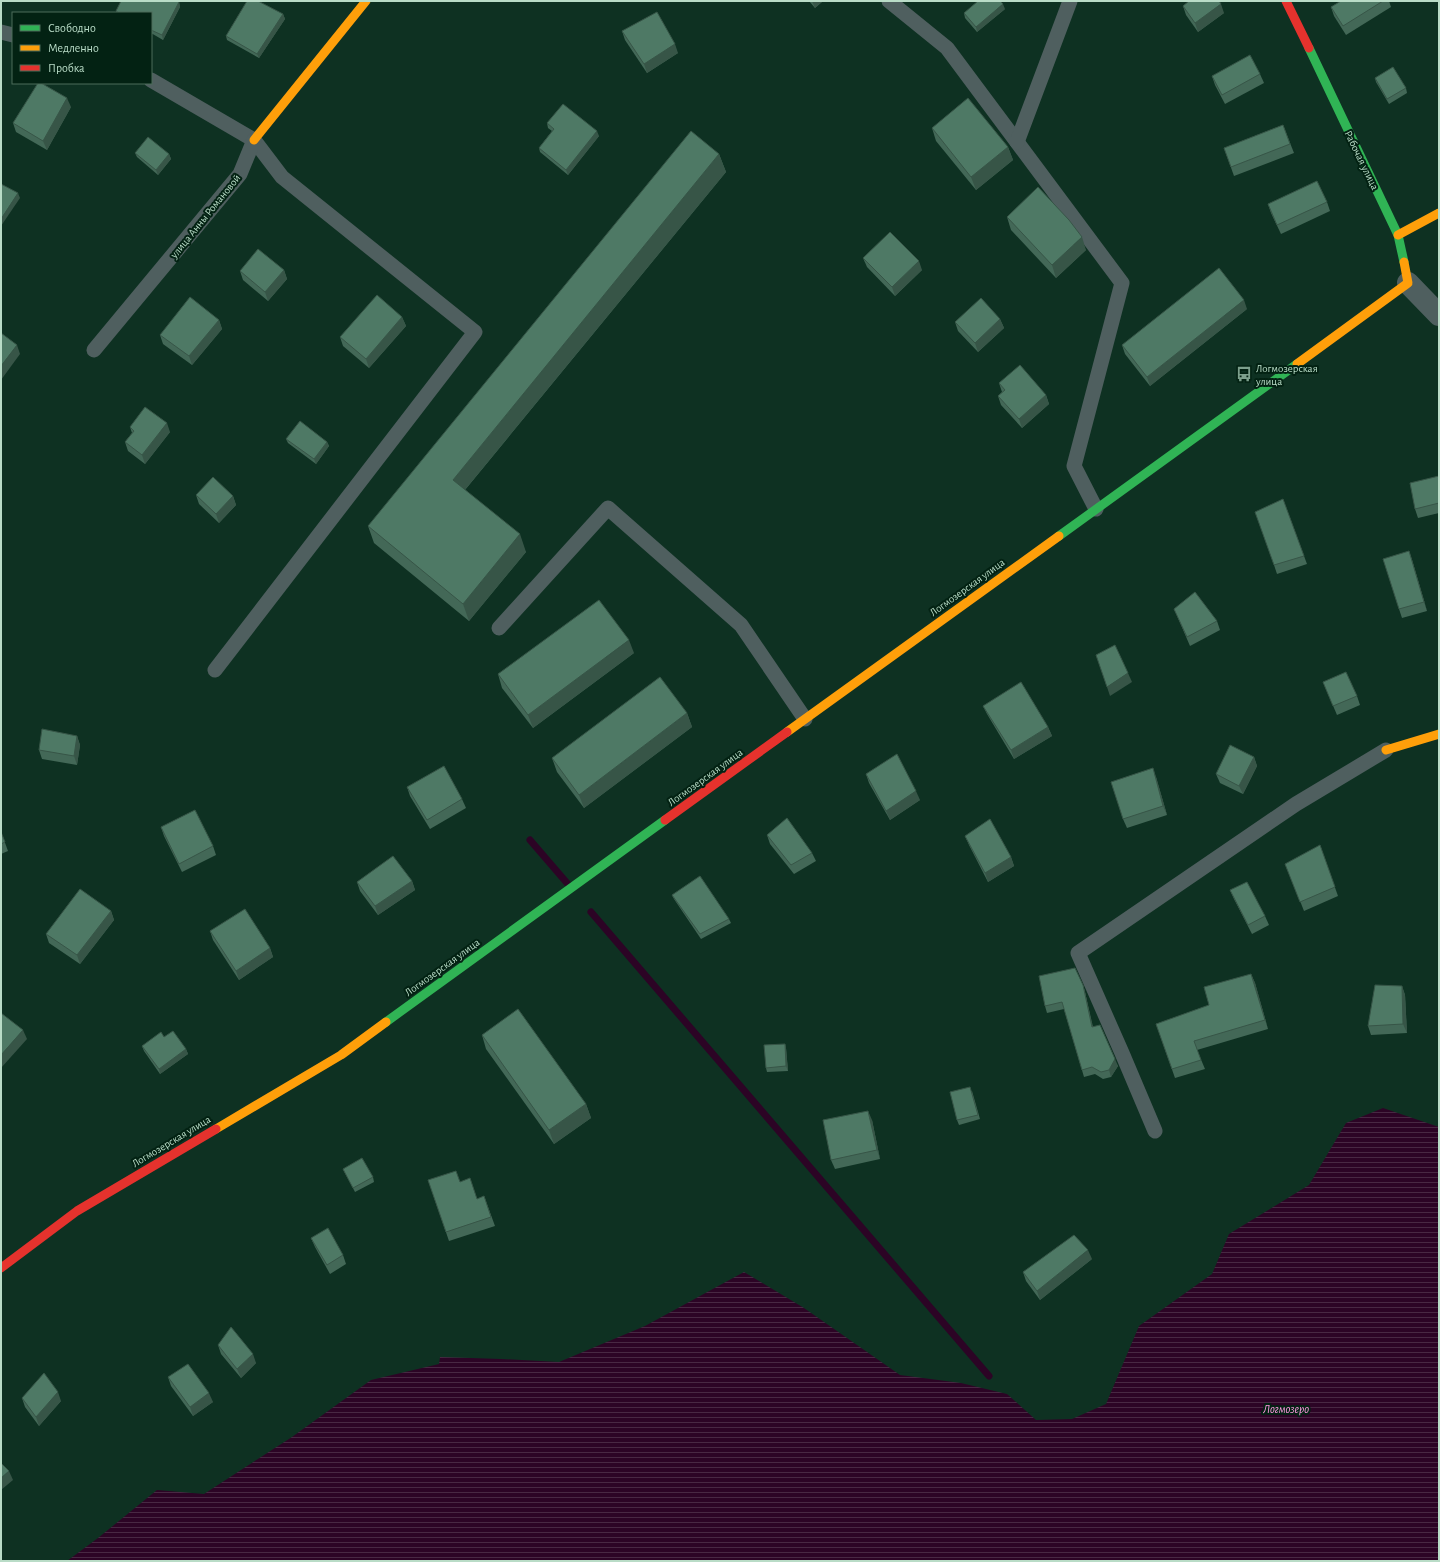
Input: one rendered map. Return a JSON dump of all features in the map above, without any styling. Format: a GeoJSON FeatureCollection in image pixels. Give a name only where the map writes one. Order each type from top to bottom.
{"type":"FeatureCollection","features":[{"type":"Feature","properties":{"kind":"street","name":"улица Анны Романовой"},"geometry":{"type":"LineString","coordinates":[[254,140],[366,1]]}},
{"type":"Feature","properties":{"kind":"street","name":"Рабочая улица"},"geometry":{"type":"LineString","coordinates":[[1286,1],[1398,235],[1408,283]]}},
{"type":"Feature","properties":{"kind":"street"},"geometry":{"type":"LineString","coordinates":[[1398,235],[1439,213]]}},
{"type":"Feature","properties":{"kind":"street"},"geometry":{"type":"LineString","coordinates":[[1408,283],[1439,315]]}},
{"type":"Feature","properties":{"kind":"street","name":"Логмозерская улица"},"geometry":{"type":"LineString","coordinates":[[1,1268],[77,1211],[341,1055],[1408,283]]}},
{"type":"Feature","properties":{"kind":"street"},"geometry":{"type":"LineString","coordinates":[[1386,750],[1439,734]]}},
{"type":"Feature","properties":{"kind":"lane"},"geometry":{"type":"LineString","coordinates":[[889,1],[947,48],[1122,283],[1074,466],[1096,509]]}},
{"type":"Feature","properties":{"kind":"lane"},"geometry":{"type":"LineString","coordinates":[[1017,142],[1070,1]]}},
{"type":"Feature","properties":{"kind":"lane"},"geometry":{"type":"LineString","coordinates":[[1,32],[12,35]]}},
{"type":"Feature","properties":{"kind":"lane"},"geometry":{"type":"LineString","coordinates":[[152,81],[254,140],[282,177],[475,332],[215,670]]}},
{"type":"Feature","properties":{"kind":"lane","name":"улица Анны Романовой"},"geometry":{"type":"LineString","coordinates":[[94,350],[240,174],[254,140]]}},
{"type":"Feature","properties":{"kind":"lane"},"geometry":{"type":"LineString","coordinates":[[499,628],[608,508],[741,625],[805,719]]}},
{"type":"Feature","properties":{"kind":"lane"},"geometry":{"type":"LineString","coordinates":[[1155,1131],[1078,953],[1296,804],[1386,750]]}},
{"type":"Feature","properties":{"kind":"water","name":"Логмозеро"},"geometry":{"type":"Polygon","coordinates":[[[1383,1108],[1439,1127],[1439,1561],[67,1561],[157,1490],[204,1494],[292,1437],[371,1380],[439,1364],[440,1357],[559,1362],[645,1326],[744,1272],[804,1308],[900,1375],[961,1383],[1007,1394],[1036,1420],[1072,1419],[1106,1404],[1139,1326],[1212,1274],[1229,1234],[1309,1185],[1346,1123],[1383,1108]]]}},
{"type":"Feature","properties":{"kind":"building"},"geometry":{"type":"Polygon","coordinates":[[[121,1],[179,2],[162,35],[152,30],[152,12],[116,11],[121,1]]]}},
{"type":"Feature","properties":{"kind":"building"},"geometry":{"type":"Polygon","coordinates":[[[247,1],[258,1],[283,14],[257,54],[226,36],[247,1]]]}},
{"type":"Feature","properties":{"kind":"building"},"geometry":{"type":"Polygon","coordinates":[[[978,1],[1000,1],[1003,4],[976,27],[964,13],[978,1]]]}},
{"type":"Feature","properties":{"kind":"building"},"geometry":{"type":"Polygon","coordinates":[[[1189,1],[1219,1],[1221,4],[1195,23],[1183,6],[1189,1]]]}},
{"type":"Feature","properties":{"kind":"building"},"geometry":{"type":"Polygon","coordinates":[[[1341,1],[1383,1],[1343,26],[1331,7],[1341,1]]]}},
{"type":"Feature","properties":{"kind":"building"},"geometry":{"type":"Polygon","coordinates":[[[657,12],[675,44],[644,64],[622,31],[657,12]]]}},
{"type":"Feature","properties":{"kind":"building"},"geometry":{"type":"Polygon","coordinates":[[[1250,55],[1260,74],[1222,95],[1212,76],[1250,55]]]}},
{"type":"Feature","properties":{"kind":"building"},"geometry":{"type":"Polygon","coordinates":[[[1393,67],[1406,88],[1387,99],[1375,78],[1393,67]]]}},
{"type":"Feature","properties":{"kind":"building"},"geometry":{"type":"Polygon","coordinates":[[[37,84],[43,84],[67,98],[43,141],[13,123],[37,84]]]}},
{"type":"Feature","properties":{"kind":"building"},"geometry":{"type":"Polygon","coordinates":[[[968,98],[1008,147],[971,177],[932,128],[968,98]]]}},
{"type":"Feature","properties":{"kind":"building"},"geometry":{"type":"Polygon","coordinates":[[[563,104],[597,131],[566,170],[539,148],[554,129],[547,123],[563,104]]]}},
{"type":"Feature","properties":{"kind":"building"},"geometry":{"type":"Polygon","coordinates":[[[1283,125],[1290,144],[1231,167],[1224,148],[1283,125]]]}},
{"type":"Feature","properties":{"kind":"building"},"geometry":{"type":"Polygon","coordinates":[[[691,131],[719,154],[453,480],[520,534],[463,604],[368,526],[691,131]]]}},
{"type":"Feature","properties":{"kind":"building"},"geometry":{"type":"Polygon","coordinates":[[[148,137],[169,154],[156,170],[135,153],[148,137]]]}},
{"type":"Feature","properties":{"kind":"building"},"geometry":{"type":"Polygon","coordinates":[[[1317,181],[1327,202],[1277,225],[1268,204],[1317,181]]]}},
{"type":"Feature","properties":{"kind":"building"},"geometry":{"type":"Polygon","coordinates":[[[1,184],[18,193],[1,219],[1,184]]]}},
{"type":"Feature","properties":{"kind":"building"},"geometry":{"type":"Polygon","coordinates":[[[1038,187],[1069,220],[1082,237],[1052,265],[1007,217],[1038,187]]]}},
{"type":"Feature","properties":{"kind":"building"},"geometry":{"type":"Polygon","coordinates":[[[890,232],[919,261],[892,287],[863,258],[890,232]]]}},
{"type":"Feature","properties":{"kind":"building"},"geometry":{"type":"Polygon","coordinates":[[[258,249],[284,270],[265,292],[240,271],[258,249]]]}},
{"type":"Feature","properties":{"kind":"building"},"geometry":{"type":"Polygon","coordinates":[[[1219,268],[1244,300],[1147,377],[1122,345],[1219,268]]]}},
{"type":"Feature","properties":{"kind":"building"},"geometry":{"type":"Polygon","coordinates":[[[377,295],[402,317],[366,359],[340,337],[377,295]]]}},
{"type":"Feature","properties":{"kind":"building"},"geometry":{"type":"Polygon","coordinates":[[[190,297],[219,320],[189,356],[160,335],[190,297]]]}},
{"type":"Feature","properties":{"kind":"building"},"geometry":{"type":"Polygon","coordinates":[[[981,298],[1000,319],[975,343],[955,322],[981,298]]]}},
{"type":"Feature","properties":{"kind":"building"},"geometry":{"type":"Polygon","coordinates":[[[1,333],[17,345],[1,366],[1,333]]]}},
{"type":"Feature","properties":{"kind":"building"},"geometry":{"type":"Polygon","coordinates":[[[1020,365],[1046,395],[1019,419],[998,396],[1005,390],[999,383],[1020,365]]]}},
{"type":"Feature","properties":{"kind":"building"},"geometry":{"type":"Polygon","coordinates":[[[145,407],[167,423],[142,455],[125,442],[134,431],[130,427],[145,407]]]}},
{"type":"Feature","properties":{"kind":"building"},"geometry":{"type":"Polygon","coordinates":[[[300,421],[327,442],[314,459],[286,439],[300,421]]]}},
{"type":"Feature","properties":{"kind":"building"},"geometry":{"type":"Polygon","coordinates":[[[1439,476],[1439,503],[1415,509],[1410,483],[1439,476]]]}},
{"type":"Feature","properties":{"kind":"building"},"geometry":{"type":"Polygon","coordinates":[[[213,477],[233,496],[216,514],[196,495],[213,477]]]}},
{"type":"Feature","properties":{"kind":"building"},"geometry":{"type":"Polygon","coordinates":[[[1283,499],[1304,556],[1274,565],[1255,512],[1283,499]]]}},
{"type":"Feature","properties":{"kind":"building"},"geometry":{"type":"Polygon","coordinates":[[[1409,551],[1424,602],[1399,609],[1383,559],[1409,551]]]}},
{"type":"Feature","properties":{"kind":"building"},"geometry":{"type":"Polygon","coordinates":[[[1195,592],[1217,621],[1187,637],[1174,609],[1195,592]]]}},
{"type":"Feature","properties":{"kind":"building"},"geometry":{"type":"Polygon","coordinates":[[[599,600],[629,640],[528,715],[498,674],[599,600]]]}},
{"type":"Feature","properties":{"kind":"building"},"geometry":{"type":"Polygon","coordinates":[[[1115,645],[1128,673],[1107,687],[1096,655],[1115,645]]]}},
{"type":"Feature","properties":{"kind":"building"},"geometry":{"type":"Polygon","coordinates":[[[1346,672],[1357,696],[1333,706],[1323,682],[1346,672]]]}},
{"type":"Feature","properties":{"kind":"building"},"geometry":{"type":"Polygon","coordinates":[[[660,677],[687,713],[579,795],[552,758],[660,677]]]}},
{"type":"Feature","properties":{"kind":"building"},"geometry":{"type":"Polygon","coordinates":[[[1021,682],[1048,727],[1011,750],[983,706],[1021,682]]]}},
{"type":"Feature","properties":{"kind":"building"},"geometry":{"type":"Polygon","coordinates":[[[42,729],[77,736],[74,756],[39,750],[42,729]]]}},
{"type":"Feature","properties":{"kind":"building"},"geometry":{"type":"Polygon","coordinates":[[[1230,745],[1254,757],[1239,786],[1216,774],[1230,745]]]}},
{"type":"Feature","properties":{"kind":"building"},"geometry":{"type":"Polygon","coordinates":[[[897,754],[916,791],[886,811],[866,774],[897,754]]]}},
{"type":"Feature","properties":{"kind":"building"},"geometry":{"type":"Polygon","coordinates":[[[444,766],[462,799],[427,820],[407,787],[444,766]]]}},
{"type":"Feature","properties":{"kind":"building"},"geometry":{"type":"Polygon","coordinates":[[[1153,768],[1163,806],[1123,819],[1111,782],[1153,768]]]}},
{"type":"Feature","properties":{"kind":"building"},"geometry":{"type":"Polygon","coordinates":[[[195,810],[213,846],[179,864],[161,827],[195,810]]]}},
{"type":"Feature","properties":{"kind":"building"},"geometry":{"type":"Polygon","coordinates":[[[787,818],[812,853],[791,865],[767,835],[787,818]]]}},
{"type":"Feature","properties":{"kind":"building"},"geometry":{"type":"Polygon","coordinates":[[[990,819],[1011,857],[985,873],[965,836],[990,819]]]}},
{"type":"Feature","properties":{"kind":"building"},"geometry":{"type":"Polygon","coordinates":[[[1,832],[5,842],[1,844],[1,832]]]}},
{"type":"Feature","properties":{"kind":"building"},"geometry":{"type":"Polygon","coordinates":[[[1320,845],[1335,887],[1300,902],[1285,864],[1320,845]]]}},
{"type":"Feature","properties":{"kind":"building"},"geometry":{"type":"Polygon","coordinates":[[[393,856],[412,881],[375,906],[357,882],[393,856]]]}},
{"type":"Feature","properties":{"kind":"building"},"geometry":{"type":"Polygon","coordinates":[[[700,876],[729,919],[700,934],[672,895],[700,876]]]}},
{"type":"Feature","properties":{"kind":"building"},"geometry":{"type":"Polygon","coordinates":[[[1247,882],[1265,916],[1248,925],[1230,890],[1247,882]]]}},
{"type":"Feature","properties":{"kind":"building"},"geometry":{"type":"Polygon","coordinates":[[[80,889],[111,911],[77,955],[46,934],[80,889]]]}},
{"type":"Feature","properties":{"kind":"building"},"geometry":{"type":"Polygon","coordinates":[[[245,909],[270,948],[236,971],[210,931],[245,909]]]}},
{"type":"Feature","properties":{"kind":"building"},"geometry":{"type":"Polygon","coordinates":[[[1075,968],[1083,985],[1092,1027],[1100,1025],[1115,1059],[1109,1070],[1101,1072],[1092,1067],[1082,1070],[1062,1002],[1045,1006],[1039,976],[1075,968]]]}},
{"type":"Feature","properties":{"kind":"building"},"geometry":{"type":"Polygon","coordinates":[[[1251,974],[1265,1020],[1194,1041],[1201,1060],[1172,1069],[1156,1024],[1209,1005],[1204,987],[1251,974]]]}},
{"type":"Feature","properties":{"kind":"building"},"geometry":{"type":"Polygon","coordinates":[[[1375,985],[1402,986],[1403,1024],[1368,1026],[1375,985]]]}},
{"type":"Feature","properties":{"kind":"building"},"geometry":{"type":"Polygon","coordinates":[[[518,1009],[586,1104],[549,1130],[482,1035],[518,1009]]]}},
{"type":"Feature","properties":{"kind":"building"},"geometry":{"type":"Polygon","coordinates":[[[1,1013],[23,1030],[1,1055],[1,1013]]]}},
{"type":"Feature","properties":{"kind":"building"},"geometry":{"type":"Polygon","coordinates":[[[173,1031],[186,1049],[159,1069],[142,1046],[161,1032],[164,1037],[173,1031]]]}},
{"type":"Feature","properties":{"kind":"building"},"geometry":{"type":"Polygon","coordinates":[[[785,1044],[786,1066],[766,1068],[764,1045],[785,1044]]]}},
{"type":"Feature","properties":{"kind":"building"},"geometry":{"type":"Polygon","coordinates":[[[970,1087],[978,1115],[957,1120],[950,1092],[970,1087]]]}},
{"type":"Feature","properties":{"kind":"building"},"geometry":{"type":"Polygon","coordinates":[[[868,1111],[877,1150],[831,1160],[823,1120],[868,1111]]]}},
{"type":"Feature","properties":{"kind":"building"},"geometry":{"type":"Polygon","coordinates":[[[362,1158],[373,1177],[353,1188],[343,1169],[362,1158]]]}},
{"type":"Feature","properties":{"kind":"building"},"geometry":{"type":"Polygon","coordinates":[[[456,1171],[460,1182],[470,1178],[477,1199],[484,1196],[491,1217],[446,1232],[428,1180],[456,1171]]]}},
{"type":"Feature","properties":{"kind":"building"},"geometry":{"type":"Polygon","coordinates":[[[328,1228],[343,1255],[327,1265],[311,1238],[328,1228]]]}},
{"type":"Feature","properties":{"kind":"building"},"geometry":{"type":"Polygon","coordinates":[[[1074,1235],[1088,1250],[1037,1291],[1023,1272],[1074,1235]]]}},
{"type":"Feature","properties":{"kind":"building"},"geometry":{"type":"Polygon","coordinates":[[[231,1327],[253,1354],[237,1369],[218,1345],[231,1327]]]}},
{"type":"Feature","properties":{"kind":"building"},"geometry":{"type":"Polygon","coordinates":[[[188,1364],[209,1393],[190,1407],[168,1377],[188,1364]]]}},
{"type":"Feature","properties":{"kind":"building"},"geometry":{"type":"Polygon","coordinates":[[[44,1373],[58,1392],[36,1417],[22,1398],[44,1373]]]}},
{"type":"Feature","properties":{"kind":"building"},"geometry":{"type":"Polygon","coordinates":[[[1,1463],[9,1471],[1,1478],[1,1463]]]}},
{"type":"Feature","properties":{"kind":"waterway"},"geometry":{"type":"LineString","coordinates":[[530,840],[567,883]]}},
{"type":"Feature","properties":{"kind":"waterway"},"geometry":{"type":"LineString","coordinates":[[591,912],[989,1376]]}},
{"type":"Feature","properties":{"kind":"traffic: fast"},"geometry":{"type":"LineString","coordinates":[[1309,48],[1398,235],[1404,262]]}},
{"type":"Feature","properties":{"kind":"traffic: fast"},"geometry":{"type":"LineString","coordinates":[[1059,536],[1297,364]]}},
{"type":"Feature","properties":{"kind":"traffic: fast"},"geometry":{"type":"LineString","coordinates":[[386,1022],[665,820]]}},
{"type":"Feature","properties":{"kind":"traffic: slow"},"geometry":{"type":"LineString","coordinates":[[254,140],[366,1]]}},
{"type":"Feature","properties":{"kind":"traffic: slow"},"geometry":{"type":"LineString","coordinates":[[1398,235],[1439,213]]}},
{"type":"Feature","properties":{"kind":"traffic: slow"},"geometry":{"type":"LineString","coordinates":[[1297,364],[1408,283],[1404,262]]}},
{"type":"Feature","properties":{"kind":"traffic: slow"},"geometry":{"type":"LineString","coordinates":[[787,732],[1059,536]]}},
{"type":"Feature","properties":{"kind":"traffic: slow"},"geometry":{"type":"LineString","coordinates":[[1386,750],[1439,734]]}},
{"type":"Feature","properties":{"kind":"traffic: slow"},"geometry":{"type":"LineString","coordinates":[[216,1129],[341,1055],[386,1022]]}},
{"type":"Feature","properties":{"kind":"traffic: jam"},"geometry":{"type":"LineString","coordinates":[[1286,1],[1309,48]]}},
{"type":"Feature","properties":{"kind":"traffic: jam"},"geometry":{"type":"LineString","coordinates":[[665,820],[787,732]]}},
{"type":"Feature","properties":{"kind":"traffic: jam"},"geometry":{"type":"LineString","coordinates":[[1,1268],[77,1211],[216,1129]]}},
{"type":"Feature","properties":{"kind":"place","name":"Логмозерская улица"},"geometry":{"type":"Point","coordinates":[1244,374]}}]}
